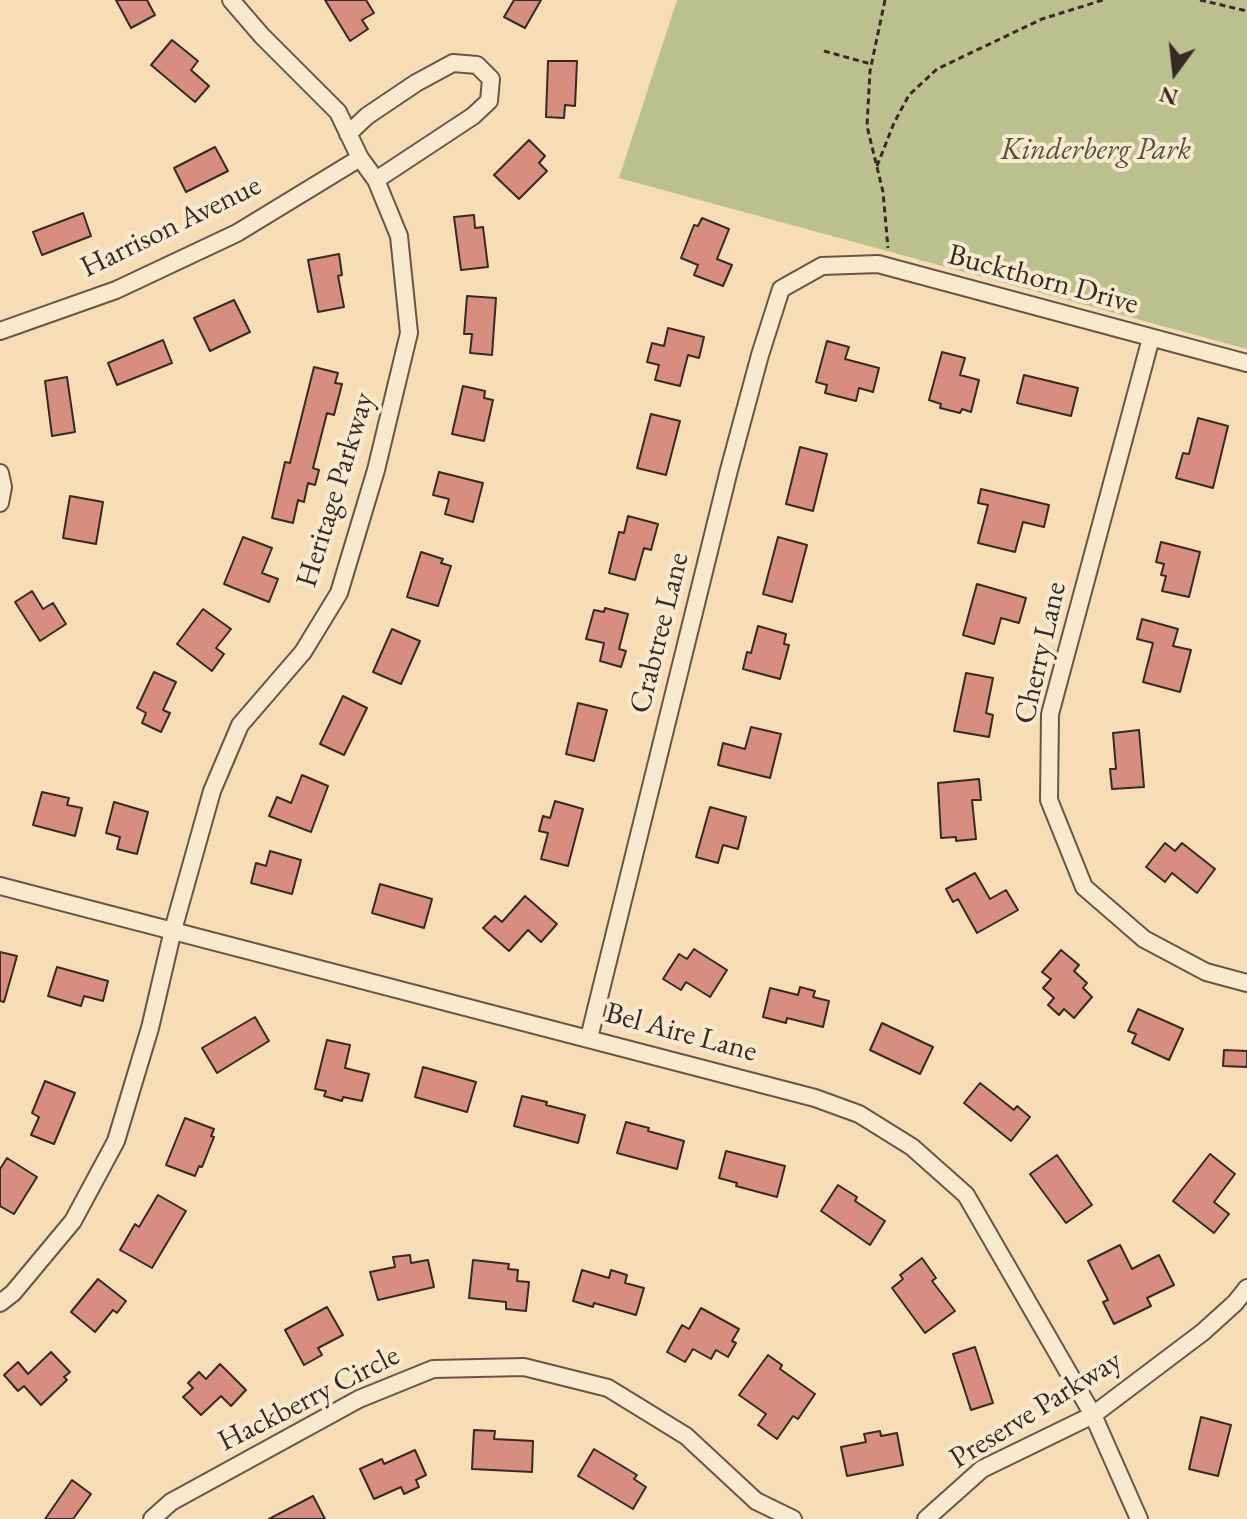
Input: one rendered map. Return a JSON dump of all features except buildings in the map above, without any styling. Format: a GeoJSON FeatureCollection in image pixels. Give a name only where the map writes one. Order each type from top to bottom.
{"type":"FeatureCollection","features":[{"type":"Feature","properties":{"kind":"street","name":"Heritage Parkway"},"geometry":{"type":"LineString","coordinates":[[0,1303],[13,1293],[73,1221],[116,1141],[150,1028],[173,930],[212,791],[240,725],[303,652],[339,593],[376,470],[409,333],[399,236],[376,180],[360,158],[338,112],[262,36],[231,0]]}},
{"type":"Feature","properties":{"kind":"street"},"geometry":{"type":"LineString","coordinates":[[348,134],[367,116],[453,63],[477,65],[491,79],[489,101],[473,116],[376,180]]}},
{"type":"Feature","properties":{"kind":"street","name":"Harrison Avenue"},"geometry":{"type":"LineString","coordinates":[[0,331],[116,290],[237,233],[360,158]]}},
{"type":"Feature","properties":{"kind":"street","name":"Buckthorn Drive"},"geometry":{"type":"LineString","coordinates":[[822,266],[878,264],[1247,363]]}},
{"type":"Feature","properties":{"kind":"street","name":"Crabtree Lane"},"geometry":{"type":"LineString","coordinates":[[589,1038],[760,355],[781,289],[822,266]]}},
{"type":"Feature","properties":{"kind":"street","name":"Cherry Lane"},"geometry":{"type":"LineString","coordinates":[[1151,338],[1050,714],[1049,800],[1084,887],[1144,939],[1206,972],[1247,983]]}},
{"type":"Feature","properties":{"kind":"street"},"geometry":{"type":"LineString","coordinates":[[0,473],[3,487],[0,503]]}},
{"type":"Feature","properties":{"kind":"street","name":"Bel Aire Lane"},"geometry":{"type":"LineString","coordinates":[[0,886],[589,1038],[815,1098],[859,1114],[912,1147],[966,1195],[1093,1415],[1139,1519]]}},
{"type":"Feature","properties":{"kind":"street","name":"Preserve Parkway"},"geometry":{"type":"LineString","coordinates":[[926,1519],[982,1469],[1093,1415],[1203,1332],[1247,1288]]}},
{"type":"Feature","properties":{"kind":"street","name":"Hackberry Circle"},"geometry":{"type":"LineString","coordinates":[[152,1519],[171,1502],[359,1399],[433,1369],[524,1367],[608,1388],[686,1436],[756,1501],[793,1519]]}},
{"type":"Feature","properties":{"kind":"path"},"geometry":{"type":"LineString","coordinates":[[885,0],[871,64],[867,126],[883,192],[889,268]]}},
{"type":"Feature","properties":{"kind":"path"},"geometry":{"type":"LineString","coordinates":[[877,166],[909,95],[937,69],[1042,19],[1103,0]]}},
{"type":"Feature","properties":{"kind":"path"},"geometry":{"type":"LineString","coordinates":[[1200,0],[1247,11]]}},
{"type":"Feature","properties":{"kind":"path"},"geometry":{"type":"LineString","coordinates":[[824,51],[871,64]]}},
{"type":"Feature","properties":{"kind":"green space","name":"Kinderberg Park"},"geometry":{"type":"Polygon","coordinates":[[[677,0],[1247,0],[1247,349],[619,178],[677,0]]]}}]}
